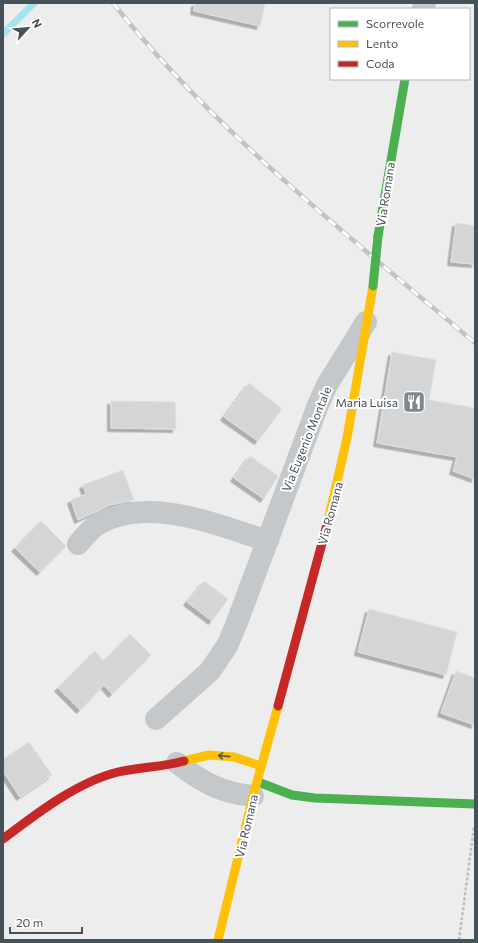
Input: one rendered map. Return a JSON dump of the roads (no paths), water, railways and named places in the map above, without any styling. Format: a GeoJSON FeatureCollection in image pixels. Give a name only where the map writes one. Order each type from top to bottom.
{"type":"FeatureCollection","features":[{"type":"Feature","properties":{"kind":"street","name":"Via Romana"},"geometry":{"type":"LineString","coordinates":[[218,940],[261,766],[335,494],[373,286],[378,236],[404,80]]}},
{"type":"Feature","properties":{"kind":"street","name":"Via Eugenio Montale"},"geometry":{"type":"LineString","coordinates":[[156,719],[210,671],[227,646],[268,541],[318,405],[327,385],[366,322]]}},
{"type":"Feature","properties":{"kind":"street"},"geometry":{"type":"LineString","coordinates":[[78,544],[95,527],[117,517],[148,512],[182,515],[268,541]]}},
{"type":"Feature","properties":{"kind":"street"},"geometry":{"type":"LineString","coordinates":[[3,839],[54,801],[103,777],[135,768],[177,763],[217,755],[243,759],[261,766]]}},
{"type":"Feature","properties":{"kind":"street"},"geometry":{"type":"LineString","coordinates":[[177,763],[192,775],[214,788],[230,794],[255,789],[315,798],[475,804]]}},
{"type":"Feature","properties":{"kind":"waterway"},"geometry":{"type":"LineString","coordinates":[[3,34],[34,3]]}},
{"type":"Feature","properties":{"kind":"railway"},"geometry":{"type":"LineString","coordinates":[[113,3],[153,51],[195,96],[285,182],[475,343]]}},
{"type":"Feature","properties":{"kind":"place","name":"Maria Luisa"},"geometry":{"type":"Point","coordinates":[414,402]}}]}
